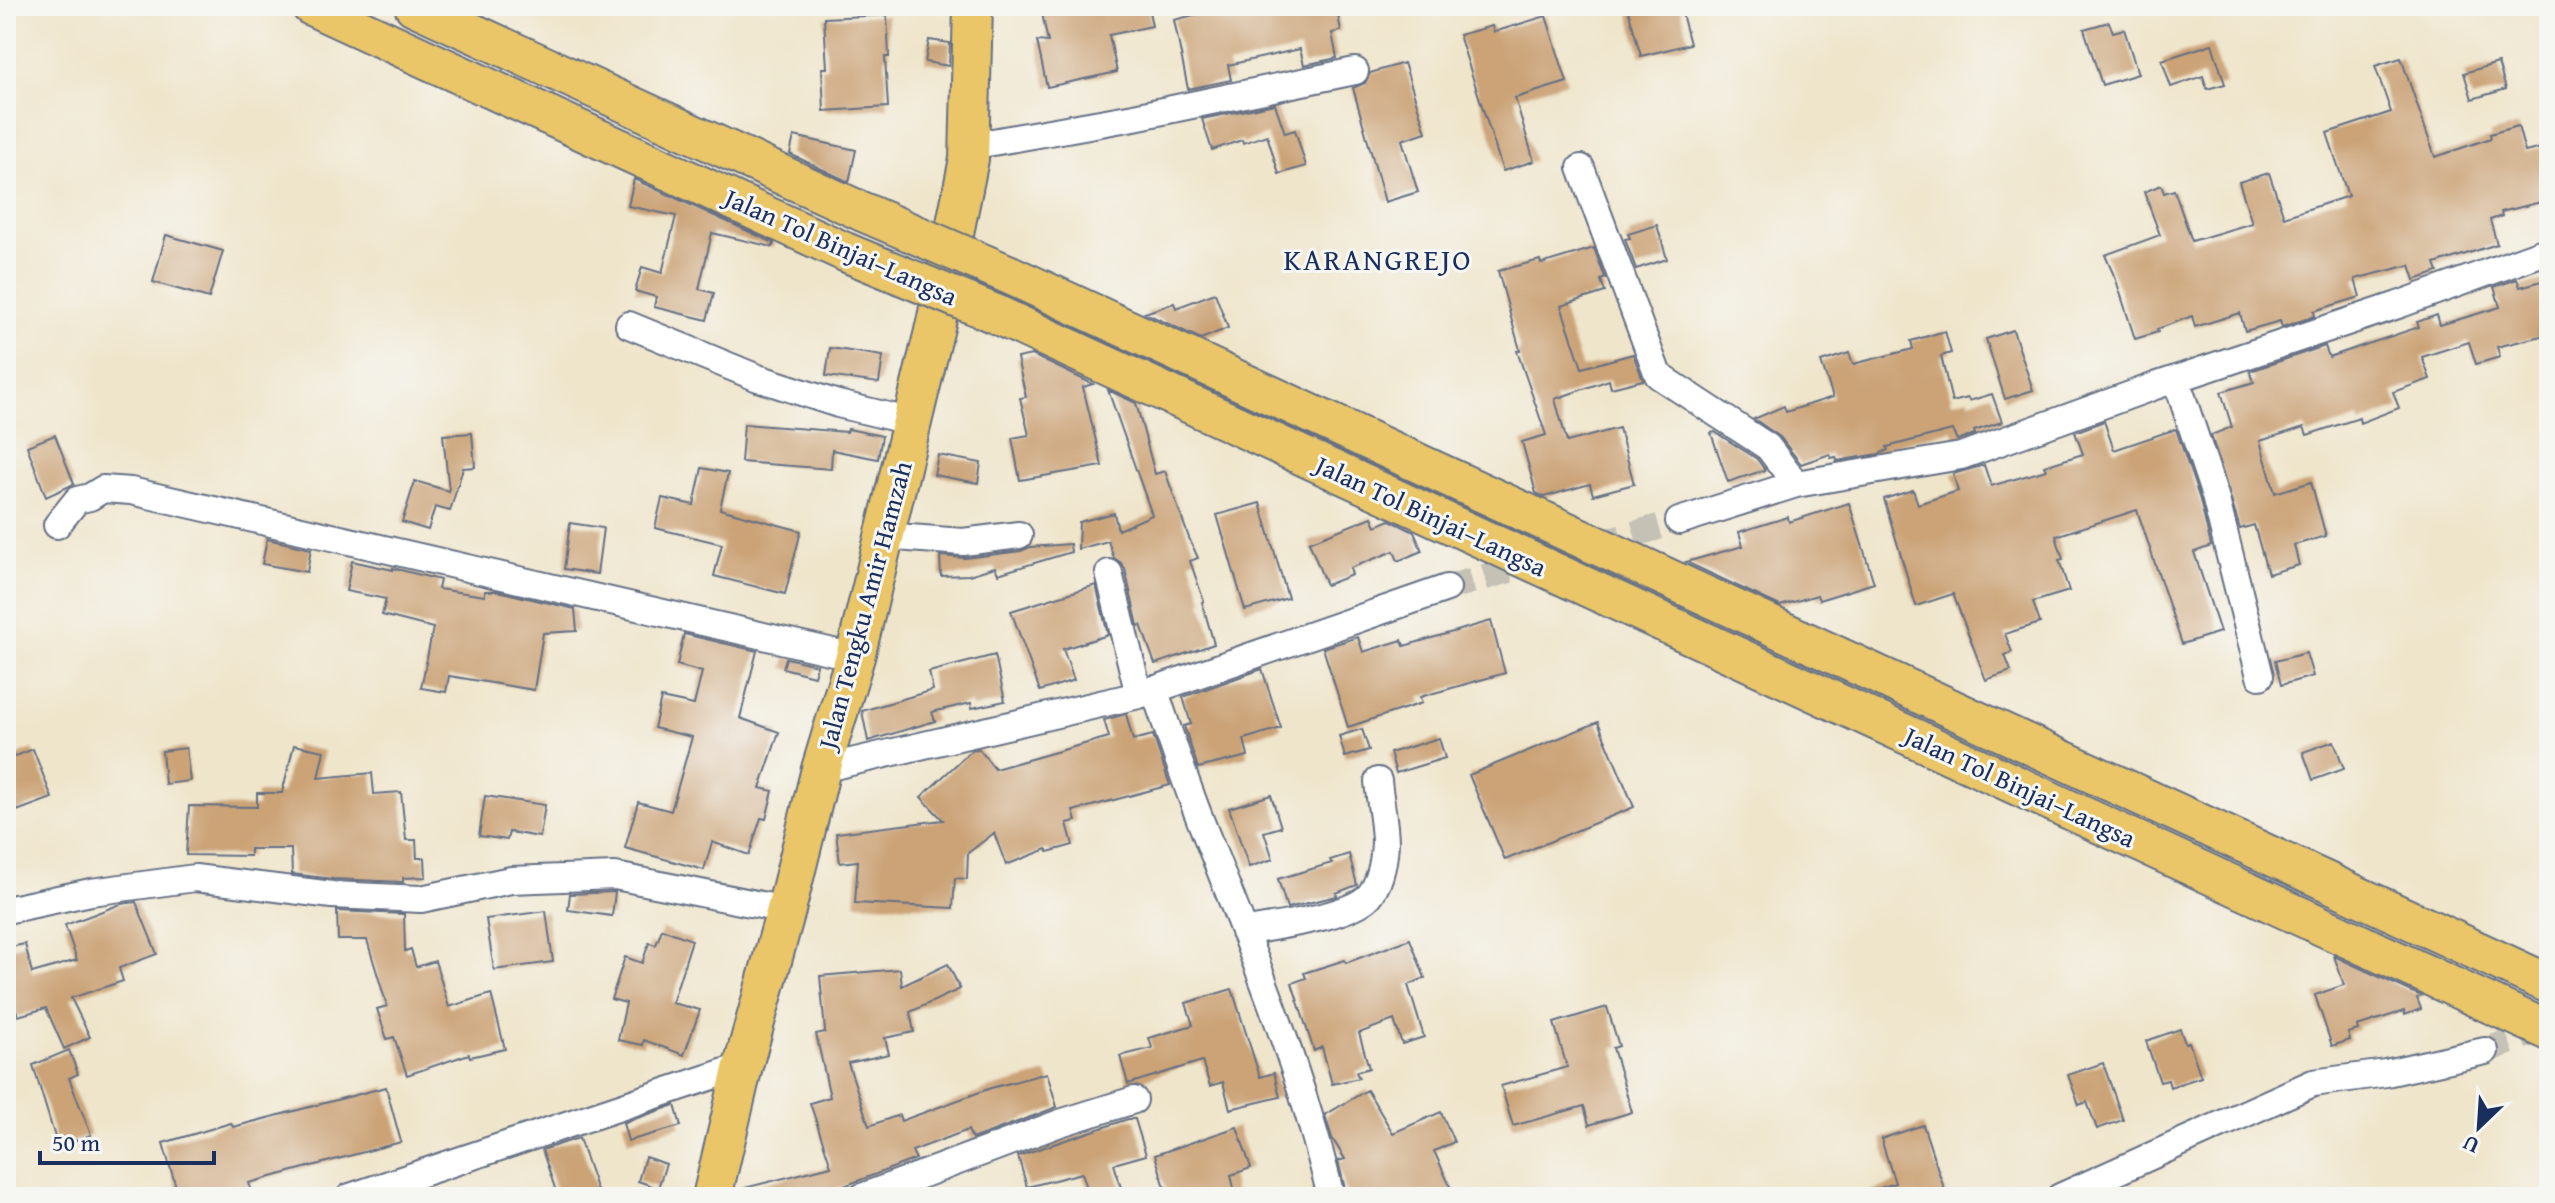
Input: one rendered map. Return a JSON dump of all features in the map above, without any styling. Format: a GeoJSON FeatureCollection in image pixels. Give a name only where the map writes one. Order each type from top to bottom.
{"type":"FeatureCollection","features":[{"type":"Feature","properties":{"kind":"highway","name":"Jalan Tol Binjai–Langsa"},"geometry":{"type":"LineString","coordinates":[[311,6],[845,252],[993,313],[2549,1031]]}},
{"type":"Feature","properties":{"kind":"highway","name":"Jalan Tol Binjai–Langsa"},"geometry":{"type":"LineString","coordinates":[[414,6],[863,212],[1010,275],[2549,984]]}},
{"type":"Feature","properties":{"kind":"highway","name":"Jalan Tengku Amir Hamzah"},"geometry":{"type":"LineString","coordinates":[[712,1197],[821,769],[855,657],[913,422],[952,245],[970,146],[973,6]]}},
{"type":"Feature","properties":{"kind":"street"},"geometry":{"type":"LineString","coordinates":[[970,146],[1134,117],[1355,71]]}},
{"type":"Feature","properties":{"kind":"street"},"geometry":{"type":"LineString","coordinates":[[1581,168],[1658,375],[1768,447],[1796,484]]}},
{"type":"Feature","properties":{"kind":"street"},"geometry":{"type":"LineString","coordinates":[[1679,521],[1796,484],[1961,456],[2549,250]]}},
{"type":"Feature","properties":{"kind":"street"},"geometry":{"type":"LineString","coordinates":[[629,325],[758,378],[838,404],[913,422]]}},
{"type":"Feature","properties":{"kind":"street"},"geometry":{"type":"LineString","coordinates":[[2176,379],[2215,496],[2260,676]]}},
{"type":"Feature","properties":{"kind":"street"},"geometry":{"type":"LineString","coordinates":[[57,525],[77,500],[103,489],[131,491],[855,657]]}},
{"type":"Feature","properties":{"kind":"street"},"geometry":{"type":"LineString","coordinates":[[883,536],[963,542],[1019,535]]}},
{"type":"Feature","properties":{"kind":"street"},"geometry":{"type":"LineString","coordinates":[[1109,573],[1146,692],[1202,825],[1290,1053],[1331,1197]]}},
{"type":"Feature","properties":{"kind":"street"},"geometry":{"type":"LineString","coordinates":[[821,769],[1146,692],[1447,588]]}},
{"type":"Feature","properties":{"kind":"street"},"geometry":{"type":"LineString","coordinates":[[1244,932],[1332,914],[1368,897],[1379,880],[1385,843],[1378,781]]}},
{"type":"Feature","properties":{"kind":"street"},"geometry":{"type":"LineString","coordinates":[[6,910],[91,892],[195,878],[332,895],[421,899],[511,880],[615,876],[786,910]]}},
{"type":"Feature","properties":{"kind":"street"},"geometry":{"type":"LineString","coordinates":[[2060,1197],[2313,1083],[2386,1073],[2485,1051]]}},
{"type":"Feature","properties":{"kind":"street"},"geometry":{"type":"LineString","coordinates":[[350,1197],[743,1066]]}},
{"type":"Feature","properties":{"kind":"street"},"geometry":{"type":"LineString","coordinates":[[862,1197],[1060,1123],[1134,1100]]}},
{"type":"Feature","properties":{"kind":"building"},"geometry":{"type":"Polygon","coordinates":[[[1100,6],[1148,6],[1152,26],[1109,35],[1117,72],[1047,87],[1037,41],[1048,42],[1042,13],[1069,8],[1070,13],[1100,6]]]}},
{"type":"Feature","properties":{"kind":"building"},"geometry":{"type":"Polygon","coordinates":[[[1229,6],[1322,6],[1324,12],[1337,10],[1341,31],[1332,33],[1337,58],[1304,65],[1300,49],[1228,65],[1231,80],[1188,89],[1174,20],[1229,6]]]}},
{"type":"Feature","properties":{"kind":"building"},"geometry":{"type":"Polygon","coordinates":[[[1627,6],[1680,6],[1690,44],[1641,56],[1627,6]]]}},
{"type":"Feature","properties":{"kind":"building"},"geometry":{"type":"Polygon","coordinates":[[[887,15],[889,57],[885,57],[888,107],[824,111],[822,68],[827,68],[824,18],[887,15]]]}},
{"type":"Feature","properties":{"kind":"building"},"geometry":{"type":"Polygon","coordinates":[[[1546,16],[1567,82],[1515,98],[1534,161],[1503,171],[1459,35],[1492,26],[1494,32],[1546,16]]]}},
{"type":"Feature","properties":{"kind":"building"},"geometry":{"type":"Polygon","coordinates":[[[2109,22],[2113,32],[2124,29],[2138,74],[2102,85],[2084,29],[2109,22]]]}},
{"type":"Feature","properties":{"kind":"building"},"geometry":{"type":"Polygon","coordinates":[[[929,40],[950,43],[949,66],[925,62],[929,40]]]}},
{"type":"Feature","properties":{"kind":"building"},"geometry":{"type":"Polygon","coordinates":[[[2212,44],[2225,84],[2207,89],[2203,76],[2171,87],[2162,60],[2212,44]]]}},
{"type":"Feature","properties":{"kind":"building"},"geometry":{"type":"Polygon","coordinates":[[[2401,58],[2435,157],[2518,126],[2525,152],[2549,146],[2549,200],[2501,212],[2502,216],[2490,220],[2497,244],[2435,264],[2438,272],[2415,280],[2410,265],[2355,279],[2360,297],[2314,311],[2315,316],[2282,327],[2280,321],[2245,331],[2240,313],[2195,327],[2192,316],[2135,339],[2105,255],[2160,235],[2144,192],[2161,185],[2164,193],[2174,190],[2192,241],[2252,223],[2239,182],[2269,173],[2284,217],[2348,196],[2327,133],[2391,112],[2375,66],[2401,58]]]}},
{"type":"Feature","properties":{"kind":"building"},"geometry":{"type":"Polygon","coordinates":[[[1404,63],[1426,132],[1402,140],[1418,192],[1385,202],[1353,88],[1365,83],[1370,73],[1404,63]]]}},
{"type":"Feature","properties":{"kind":"building"},"geometry":{"type":"Polygon","coordinates":[[[2498,63],[2506,89],[2472,99],[2464,73],[2498,63]]]}},
{"type":"Feature","properties":{"kind":"building"},"geometry":{"type":"Polygon","coordinates":[[[1275,104],[1285,133],[1295,130],[1306,166],[1279,174],[1267,135],[1212,150],[1202,119],[1275,104]]]}},
{"type":"Feature","properties":{"kind":"building"},"geometry":{"type":"Polygon","coordinates":[[[794,136],[856,150],[849,182],[790,154],[794,136]]]}},
{"type":"Feature","properties":{"kind":"building"},"geometry":{"type":"Polygon","coordinates":[[[634,179],[774,243],[773,247],[712,233],[699,289],[714,293],[707,320],[654,307],[656,297],[635,291],[642,267],[662,273],[676,216],[628,206],[634,179]]]}},
{"type":"Feature","properties":{"kind":"building"},"geometry":{"type":"Polygon","coordinates":[[[1657,225],[1667,259],[1636,269],[1625,239],[1630,238],[1628,234],[1657,225]]]}},
{"type":"Feature","properties":{"kind":"building"},"geometry":{"type":"Polygon","coordinates":[[[166,235],[223,251],[209,298],[153,282],[166,235]]]}},
{"type":"Feature","properties":{"kind":"building"},"geometry":{"type":"Polygon","coordinates":[[[1594,248],[1605,278],[1601,280],[1605,292],[1561,306],[1582,368],[1633,354],[1643,380],[1611,388],[1609,380],[1555,399],[1567,442],[1619,428],[1634,484],[1593,495],[1590,484],[1544,497],[1536,493],[1522,442],[1546,435],[1517,351],[1520,350],[1498,271],[1540,260],[1541,264],[1594,248]]]}},
{"type":"Feature","properties":{"kind":"building"},"geometry":{"type":"Polygon","coordinates":[[[2517,279],[2520,287],[2542,281],[2544,288],[2549,287],[2549,334],[2497,347],[2500,357],[2476,364],[2469,342],[2422,357],[2430,379],[2393,392],[2399,408],[2360,423],[2359,418],[2307,435],[2304,427],[2260,441],[2275,493],[2311,482],[2326,536],[2294,545],[2299,565],[2268,574],[2254,525],[2240,529],[2211,435],[2232,427],[2221,392],[2254,382],[2250,371],[2325,346],[2329,357],[2419,327],[2417,322],[2437,315],[2440,325],[2500,307],[2494,287],[2517,279]]]}},
{"type":"Feature","properties":{"kind":"building"},"geometry":{"type":"Polygon","coordinates":[[[1215,293],[1228,328],[1201,339],[1145,313],[1174,303],[1176,308],[1215,293]]]}},
{"type":"Feature","properties":{"kind":"building"},"geometry":{"type":"Polygon","coordinates":[[[2013,330],[2033,390],[2005,399],[1986,339],[2013,330]]]}},
{"type":"Feature","properties":{"kind":"building"},"geometry":{"type":"Polygon","coordinates":[[[1945,331],[1951,353],[1941,356],[1952,402],[1992,394],[2002,422],[1957,440],[1952,430],[1887,447],[1888,450],[1879,454],[1837,461],[1830,454],[1801,464],[1780,437],[1754,419],[1784,406],[1786,412],[1833,397],[1821,362],[1849,353],[1853,364],[1913,349],[1911,341],[1945,331]]]}},
{"type":"Feature","properties":{"kind":"building"},"geometry":{"type":"Polygon","coordinates":[[[830,348],[883,356],[879,383],[826,376],[830,348]]]}},
{"type":"Feature","properties":{"kind":"building"},"geometry":{"type":"Polygon","coordinates":[[[1032,355],[1093,384],[1083,387],[1102,466],[1020,480],[1012,438],[1029,435],[1020,398],[1026,397],[1017,358],[1032,355]]]}},
{"type":"Feature","properties":{"kind":"building"},"geometry":{"type":"Polygon","coordinates":[[[1108,390],[1136,403],[1155,474],[1165,471],[1198,558],[1190,561],[1214,644],[1155,664],[1141,625],[1138,626],[1125,569],[1114,558],[1108,541],[1078,549],[1079,522],[1114,513],[1118,530],[1152,515],[1108,390]]]}},
{"type":"Feature","properties":{"kind":"building"},"geometry":{"type":"Polygon","coordinates":[[[2104,421],[2114,450],[2176,429],[2200,500],[2211,546],[2194,552],[2220,632],[2182,644],[2137,510],[2056,536],[2063,559],[2059,560],[2069,591],[2033,602],[2040,623],[2005,634],[2012,652],[2005,655],[2011,671],[1986,680],[1953,594],[1916,606],[1884,499],[1913,490],[1918,504],[1958,491],[1953,474],[1984,465],[1991,486],[2046,470],[2044,466],[2083,454],[2075,432],[2104,421]]]}},
{"type":"Feature","properties":{"kind":"building"},"geometry":{"type":"Polygon","coordinates":[[[744,424],[847,432],[848,429],[882,436],[878,459],[832,450],[831,469],[741,462],[744,424]]]}},
{"type":"Feature","properties":{"kind":"building"},"geometry":{"type":"Polygon","coordinates":[[[1715,432],[1757,459],[1765,470],[1728,482],[1711,433],[1715,432]]]}},
{"type":"Feature","properties":{"kind":"building"},"geometry":{"type":"Polygon","coordinates":[[[472,433],[475,467],[463,468],[450,511],[435,507],[428,530],[402,522],[415,481],[449,491],[443,435],[472,433]]]}},
{"type":"Feature","properties":{"kind":"building"},"geometry":{"type":"Polygon","coordinates":[[[55,435],[74,484],[46,497],[27,446],[55,435]]]}},
{"type":"Feature","properties":{"kind":"building"},"geometry":{"type":"Polygon","coordinates":[[[938,455],[981,463],[978,483],[934,475],[938,455]]]}},
{"type":"Feature","properties":{"kind":"building"},"geometry":{"type":"Polygon","coordinates":[[[702,468],[728,473],[720,509],[801,531],[785,594],[714,576],[722,544],[655,528],[662,498],[694,505],[702,468]]]}},
{"type":"Feature","properties":{"kind":"building"},"geometry":{"type":"Polygon","coordinates":[[[1260,503],[1288,598],[1245,610],[1217,515],[1260,503]]]}},
{"type":"Feature","properties":{"kind":"building"},"geometry":{"type":"Polygon","coordinates":[[[1849,503],[1874,583],[1819,600],[1817,595],[1780,606],[1686,562],[1743,546],[1739,532],[1788,517],[1789,522],[1849,503]]]}},
{"type":"Feature","properties":{"kind":"building"},"geometry":{"type":"Polygon","coordinates":[[[1372,517],[1376,526],[1390,520],[1414,532],[1422,551],[1398,561],[1394,551],[1350,568],[1352,575],[1326,585],[1309,542],[1372,517]]]}},
{"type":"Feature","properties":{"kind":"building"},"geometry":{"type":"Polygon","coordinates":[[[570,523],[603,528],[597,574],[564,569],[570,523]]]}},
{"type":"Feature","properties":{"kind":"building"},"geometry":{"type":"Polygon","coordinates":[[[267,539],[311,549],[307,572],[262,564],[267,539]]]}},
{"type":"Feature","properties":{"kind":"building"},"geometry":{"type":"Polygon","coordinates":[[[1070,544],[1071,552],[998,574],[995,567],[969,575],[941,576],[940,556],[965,558],[1070,544]]]}},
{"type":"Feature","properties":{"kind":"building"},"geometry":{"type":"Polygon","coordinates":[[[352,561],[440,580],[438,589],[485,596],[485,591],[497,591],[575,609],[577,631],[543,633],[534,690],[449,676],[446,692],[421,688],[433,628],[382,615],[386,599],[346,591],[352,561]]]}},
{"type":"Feature","properties":{"kind":"building"},"geometry":{"type":"Polygon","coordinates":[[[1096,585],[1108,635],[1063,649],[1074,680],[1040,691],[1011,611],[1096,585]]]}},
{"type":"Feature","properties":{"kind":"building"},"geometry":{"type":"Polygon","coordinates":[[[1491,621],[1505,673],[1420,697],[1422,703],[1348,727],[1323,648],[1358,637],[1363,652],[1402,640],[1404,646],[1491,621]]]}},
{"type":"Feature","properties":{"kind":"building"},"geometry":{"type":"Polygon","coordinates":[[[684,634],[757,651],[740,718],[779,732],[760,788],[773,791],[766,819],[761,818],[749,855],[712,842],[704,870],[625,848],[638,802],[671,811],[692,737],[654,728],[661,698],[694,705],[702,672],[677,665],[684,634]]]}},
{"type":"Feature","properties":{"kind":"building"},"geometry":{"type":"Polygon","coordinates":[[[2306,653],[2313,676],[2281,685],[2275,661],[2306,653]]]}},
{"type":"Feature","properties":{"kind":"building"},"geometry":{"type":"Polygon","coordinates":[[[995,655],[1005,701],[972,708],[971,703],[932,712],[935,721],[868,741],[862,711],[933,690],[929,672],[995,655]]]}},
{"type":"Feature","properties":{"kind":"building"},"geometry":{"type":"Polygon","coordinates":[[[786,658],[817,665],[814,676],[783,668],[786,658]]]}},
{"type":"Feature","properties":{"kind":"building"},"geometry":{"type":"Polygon","coordinates":[[[1262,669],[1281,728],[1244,739],[1248,756],[1198,768],[1184,726],[1191,724],[1183,697],[1262,669]]]}},
{"type":"Feature","properties":{"kind":"building"},"geometry":{"type":"Polygon","coordinates":[[[1126,714],[1133,740],[1153,735],[1170,785],[1073,811],[1076,821],[1067,823],[1073,845],[1048,852],[1047,849],[1006,865],[994,833],[968,853],[967,879],[955,878],[953,908],[855,903],[858,861],[840,863],[836,833],[943,820],[921,797],[972,750],[979,749],[995,769],[1109,737],[1104,720],[1126,714]]]}},
{"type":"Feature","properties":{"kind":"building"},"geometry":{"type":"Polygon","coordinates":[[[1598,722],[1634,807],[1505,860],[1469,775],[1598,722]]]}},
{"type":"Feature","properties":{"kind":"building"},"geometry":{"type":"Polygon","coordinates":[[[1362,729],[1369,750],[1345,757],[1339,736],[1362,729]]]}},
{"type":"Feature","properties":{"kind":"building"},"geometry":{"type":"Polygon","coordinates":[[[1439,738],[1445,758],[1396,773],[1390,753],[1439,738]]]}},
{"type":"Feature","properties":{"kind":"building"},"geometry":{"type":"Polygon","coordinates":[[[2334,741],[2344,769],[2313,780],[2303,752],[2334,741]]]}},
{"type":"Feature","properties":{"kind":"building"},"geometry":{"type":"Polygon","coordinates":[[[294,745],[324,751],[318,778],[372,773],[374,794],[401,792],[406,840],[416,840],[417,858],[425,858],[426,877],[403,878],[403,882],[292,874],[291,849],[250,849],[250,856],[186,855],[189,806],[257,807],[257,793],[282,793],[294,745]]]}},
{"type":"Feature","properties":{"kind":"building"},"geometry":{"type":"Polygon","coordinates":[[[186,748],[190,781],[165,784],[162,751],[186,748]]]}},
{"type":"Feature","properties":{"kind":"building"},"geometry":{"type":"Polygon","coordinates":[[[33,749],[52,798],[6,815],[6,760],[33,749]]]}},
{"type":"Feature","properties":{"kind":"building"},"geometry":{"type":"Polygon","coordinates":[[[1271,795],[1281,827],[1264,832],[1273,859],[1249,867],[1229,808],[1271,795]]]}},
{"type":"Feature","properties":{"kind":"building"},"geometry":{"type":"Polygon","coordinates":[[[485,796],[545,805],[540,837],[509,832],[507,840],[479,836],[485,796]]]}},
{"type":"Feature","properties":{"kind":"building"},"geometry":{"type":"Polygon","coordinates":[[[1349,854],[1357,885],[1336,893],[1337,896],[1287,908],[1278,879],[1332,863],[1330,860],[1349,854]]]}},
{"type":"Feature","properties":{"kind":"building"},"geometry":{"type":"Polygon","coordinates":[[[615,892],[612,916],[568,910],[570,894],[615,892]]]}},
{"type":"Feature","properties":{"kind":"building"},"geometry":{"type":"Polygon","coordinates":[[[136,902],[157,954],[119,968],[123,981],[71,998],[90,1037],[64,1049],[46,1008],[18,1016],[6,978],[6,948],[25,944],[32,973],[77,960],[65,925],[121,904],[136,902]]]}},
{"type":"Feature","properties":{"kind":"building"},"geometry":{"type":"Polygon","coordinates":[[[337,911],[404,914],[405,951],[411,949],[416,967],[435,961],[449,1007],[491,994],[505,1049],[470,1057],[469,1054],[407,1075],[394,1037],[387,1039],[377,1009],[387,1006],[367,940],[338,940],[337,911]]]}},
{"type":"Feature","properties":{"kind":"building"},"geometry":{"type":"Polygon","coordinates":[[[546,911],[553,962],[494,970],[486,919],[546,911]]]}},
{"type":"Feature","properties":{"kind":"building"},"geometry":{"type":"Polygon","coordinates":[[[662,929],[692,940],[672,1003],[700,1010],[684,1055],[644,1040],[643,1045],[618,1040],[626,1003],[611,999],[625,957],[642,963],[649,943],[656,945],[662,929]]]}},
{"type":"Feature","properties":{"kind":"building"},"geometry":{"type":"Polygon","coordinates":[[[1410,939],[1425,978],[1408,985],[1424,1037],[1402,1044],[1394,1020],[1359,1033],[1369,1068],[1356,1072],[1359,1078],[1332,1084],[1322,1047],[1314,1051],[1292,983],[1306,978],[1304,973],[1345,960],[1346,963],[1410,939]]]}},
{"type":"Feature","properties":{"kind":"building"},"geometry":{"type":"Polygon","coordinates":[[[2334,956],[2421,996],[2417,998],[2421,1009],[2405,1015],[2404,1011],[2357,1026],[2358,1030],[2348,1033],[2350,1040],[2332,1046],[2315,995],[2344,985],[2334,956]]]}},
{"type":"Feature","properties":{"kind":"building"},"geometry":{"type":"Polygon","coordinates":[[[948,964],[960,989],[910,1012],[914,1032],[885,1038],[889,1054],[848,1063],[869,1126],[899,1115],[901,1121],[991,1088],[1047,1073],[1057,1107],[972,1139],[968,1130],[912,1151],[916,1159],[829,1194],[816,1197],[737,1197],[737,1190],[831,1166],[810,1103],[830,1097],[816,1034],[825,1032],[820,976],[900,969],[902,986],[948,964]]]}},
{"type":"Feature","properties":{"kind":"building"},"geometry":{"type":"Polygon","coordinates":[[[1232,989],[1260,1077],[1274,1073],[1280,1097],[1230,1109],[1223,1082],[1210,1086],[1202,1061],[1128,1084],[1120,1056],[1152,1048],[1149,1038],[1193,1025],[1186,1003],[1232,989]]]}},
{"type":"Feature","properties":{"kind":"building"},"geometry":{"type":"Polygon","coordinates":[[[1607,1007],[1619,1046],[1613,1048],[1632,1112],[1589,1125],[1584,1106],[1513,1126],[1501,1086],[1567,1067],[1554,1023],[1607,1007]]]}},
{"type":"Feature","properties":{"kind":"building"},"geometry":{"type":"Polygon","coordinates":[[[2180,1029],[2185,1043],[2189,1042],[2201,1077],[2170,1087],[2168,1080],[2160,1082],[2146,1041],[2180,1029]]]}},
{"type":"Feature","properties":{"kind":"building"},"geometry":{"type":"Polygon","coordinates":[[[69,1050],[78,1074],[69,1078],[91,1135],[58,1147],[33,1065],[69,1050]]]}},
{"type":"Feature","properties":{"kind":"building"},"geometry":{"type":"Polygon","coordinates":[[[2103,1063],[2123,1120],[2097,1129],[2087,1102],[2079,1105],[2068,1075],[2103,1063]]]}},
{"type":"Feature","properties":{"kind":"building"},"geometry":{"type":"Polygon","coordinates":[[[386,1087],[401,1142],[249,1183],[254,1197],[179,1197],[163,1143],[231,1123],[233,1127],[386,1087]]]}},
{"type":"Feature","properties":{"kind":"building"},"geometry":{"type":"Polygon","coordinates":[[[1367,1090],[1393,1133],[1441,1112],[1454,1142],[1434,1151],[1455,1197],[1347,1197],[1338,1161],[1345,1159],[1332,1138],[1325,1115],[1367,1090]]]}},
{"type":"Feature","properties":{"kind":"building"},"geometry":{"type":"Polygon","coordinates":[[[675,1105],[681,1126],[628,1141],[623,1123],[675,1105]]]}},
{"type":"Feature","properties":{"kind":"building"},"geometry":{"type":"Polygon","coordinates":[[[1135,1119],[1146,1155],[1114,1164],[1124,1197],[1090,1197],[1082,1173],[1027,1187],[1018,1156],[1135,1119]]]}},
{"type":"Feature","properties":{"kind":"building"},"geometry":{"type":"Polygon","coordinates":[[[1923,1125],[1947,1197],[1862,1197],[1862,1194],[1895,1183],[1881,1139],[1923,1125]]]}},
{"type":"Feature","properties":{"kind":"building"},"geometry":{"type":"Polygon","coordinates":[[[1237,1127],[1251,1168],[1231,1175],[1236,1197],[1168,1197],[1155,1155],[1237,1127]]]}},
{"type":"Feature","properties":{"kind":"building"},"geometry":{"type":"Polygon","coordinates":[[[579,1138],[599,1197],[558,1197],[542,1150],[579,1138]]]}},
{"type":"Feature","properties":{"kind":"building"},"geometry":{"type":"Polygon","coordinates":[[[645,1157],[666,1164],[658,1188],[638,1181],[645,1157]]]}},
{"type":"Feature","properties":{"kind":"tunnel"},"geometry":{"type":"LineString","coordinates":[[1447,588],[1679,521]]}},
{"type":"Feature","properties":{"kind":"tunnel"},"geometry":{"type":"LineString","coordinates":[[2485,1051],[2549,1026]]}},
{"type":"Feature","properties":{"kind":"district","name":"KARANGREJO"},"geometry":{"type":"Point","coordinates":[1378,260]}}]}
